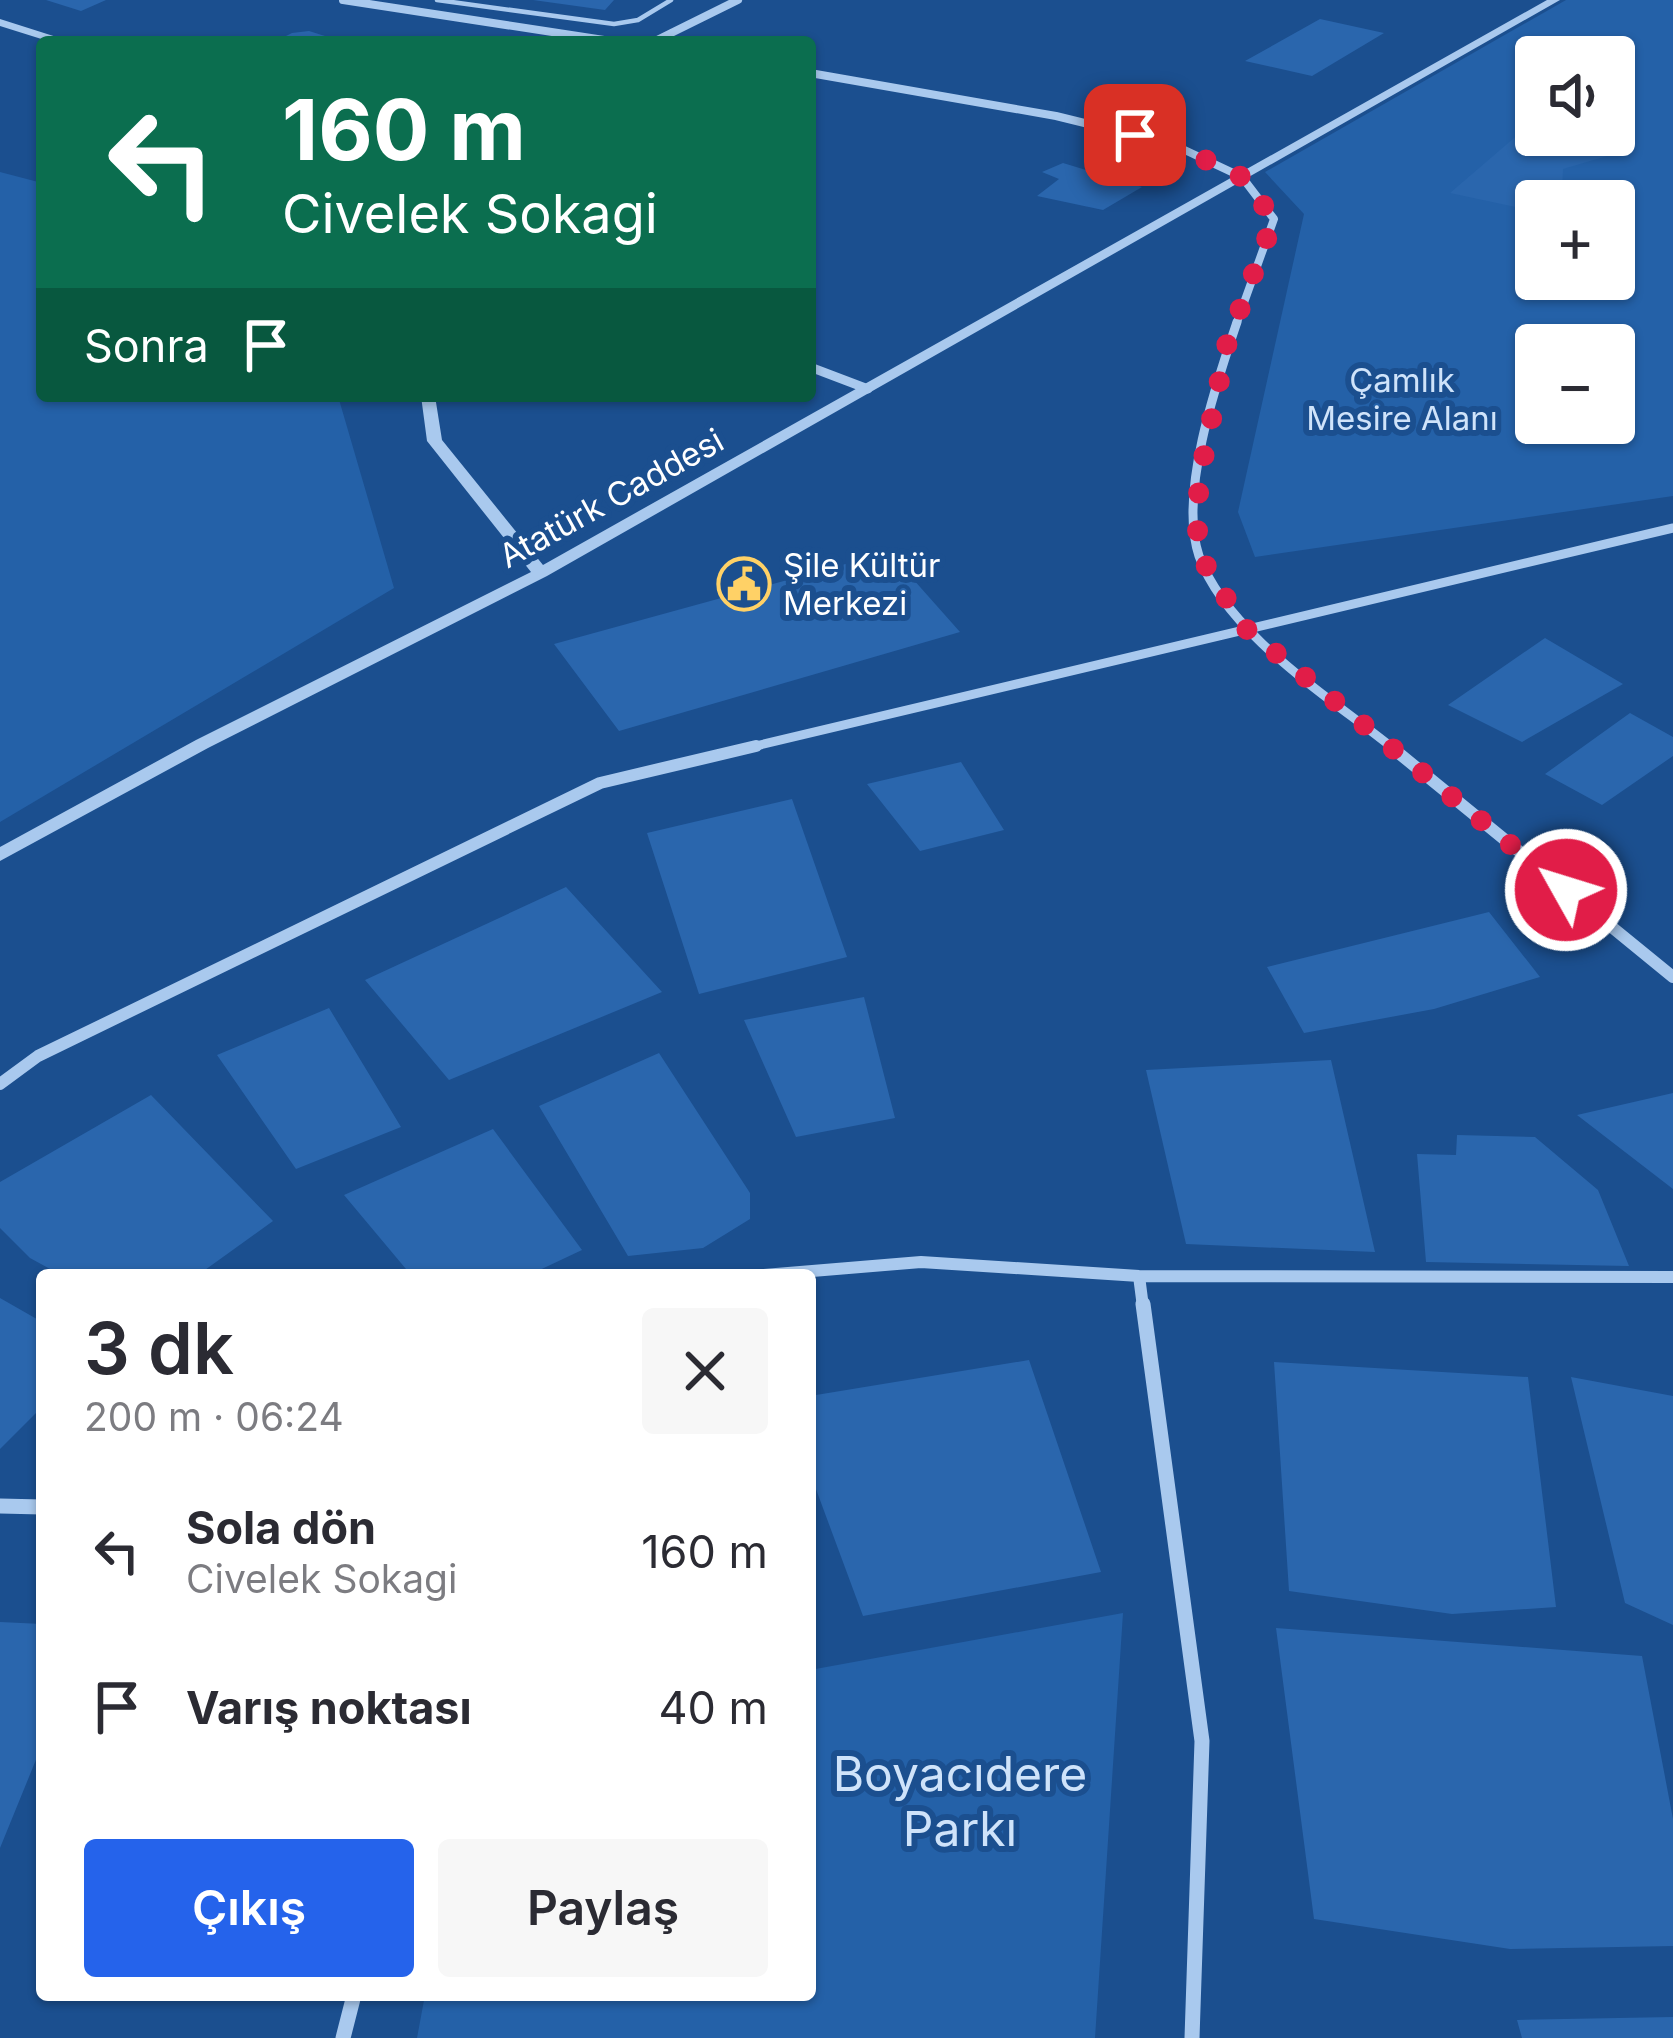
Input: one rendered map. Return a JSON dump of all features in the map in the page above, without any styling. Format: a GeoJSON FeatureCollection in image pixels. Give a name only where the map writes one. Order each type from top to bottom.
{"type":"FeatureCollection","features":[{"type":"Feature","properties":{"kind":"street"},"geometry":{"type":"LineString","coordinates":[[343,0],[578,36]]}},
{"type":"Feature","properties":{"kind":"street"},"geometry":{"type":"LineString","coordinates":[[664,36],[738,0]]}},
{"type":"Feature","properties":{"kind":"street","name":"Atatürk Caddesi"},"geometry":{"type":"LineString","coordinates":[[0,855],[202,745],[542,574],[1555,0]]}},
{"type":"Feature","properties":{"kind":"street"},"geometry":{"type":"LineString","coordinates":[[0,22],[43,36]]}},
{"type":"Feature","properties":{"kind":"street"},"geometry":{"type":"LineString","coordinates":[[816,74],[1056,116],[1174,145],[1242,177],[1274,219],[1227,344],[1199,480],[1197,551],[1244,627],[1673,977]]}},
{"type":"Feature","properties":{"kind":"street"},"geometry":{"type":"LineString","coordinates":[[816,370],[868,389]]}},
{"type":"Feature","properties":{"kind":"street"},"geometry":{"type":"LineString","coordinates":[[429,402],[434,441],[542,574]]}},
{"type":"Feature","properties":{"kind":"street"},"geometry":{"type":"LineString","coordinates":[[0,1084],[38,1056],[600,782],[1673,529]]}},
{"type":"Feature","properties":{"kind":"street"},"geometry":{"type":"LineString","coordinates":[[1650,534],[1673,544]]}},
{"type":"Feature","properties":{"kind":"street"},"geometry":{"type":"LineString","coordinates":[[816,1271],[921,1262],[1138,1276],[1673,1277]]}},
{"type":"Feature","properties":{"kind":"street"},"geometry":{"type":"LineString","coordinates":[[1138,1276],[1202,1741],[1192,2038]]}},
{"type":"Feature","properties":{"kind":"street"},"geometry":{"type":"LineString","coordinates":[[0,1506],[36,1507]]}},
{"type":"Feature","properties":{"kind":"street"},"geometry":{"type":"LineString","coordinates":[[343,2038],[352,2001]]}},
{"type":"Feature","properties":{"kind":"lane"},"geometry":{"type":"LineString","coordinates":[[437,0],[614,24],[638,20],[671,0]]}},
{"type":"Feature","properties":{"kind":"green space","name":"Çamlık Mesire Alanı"},"geometry":{"type":"Polygon","coordinates":[[[1566,0],[1673,0],[1673,496],[1255,557],[1238,512],[1304,214],[1265,172],[1566,0]]]}},
{"type":"Feature","properties":{"kind":"green space"},"geometry":{"type":"Polygon","coordinates":[[[0,172],[36,181],[36,402],[340,402],[394,588],[0,822],[0,172]]]}},
{"type":"Feature","properties":{"kind":"green space","name":"Boyacıdere Parkı"},"geometry":{"type":"Polygon","coordinates":[[[1123,1613],[1095,2038],[417,2038],[424,2001],[816,2001],[816,1669],[1123,1613]]]}},
{"type":"Feature","properties":{"kind":"building"},"geometry":{"type":"Polygon","coordinates":[[[46,0],[106,0],[81,11],[46,0]]]}},
{"type":"Feature","properties":{"kind":"building"},"geometry":{"type":"Polygon","coordinates":[[[533,0],[614,0],[605,10],[533,0]]]}},
{"type":"Feature","properties":{"kind":"building"},"geometry":{"type":"Polygon","coordinates":[[[1320,19],[1384,33],[1312,76],[1245,61],[1320,19]]]}},
{"type":"Feature","properties":{"kind":"building"},"geometry":{"type":"Polygon","coordinates":[[[309,31],[325,36],[286,36],[309,31]]]}},
{"type":"Feature","properties":{"kind":"building"},"geometry":{"type":"Polygon","coordinates":[[[1515,137],[1515,156],[1607,156],[1563,169],[1563,180],[1515,180],[1515,207],[1450,193],[1515,137]]]}},
{"type":"Feature","properties":{"kind":"building"},"geometry":{"type":"Polygon","coordinates":[[[1063,163],[1142,187],[1103,210],[1037,196],[1059,179],[1042,172],[1063,163]]]}},
{"type":"Feature","properties":{"kind":"building"},"geometry":{"type":"Polygon","coordinates":[[[889,552],[960,632],[619,731],[554,644],[889,552]]]}},
{"type":"Feature","properties":{"kind":"building"},"geometry":{"type":"Polygon","coordinates":[[[1545,638],[1623,684],[1522,742],[1448,705],[1545,638]]]}},
{"type":"Feature","properties":{"kind":"building"},"geometry":{"type":"Polygon","coordinates":[[[1630,713],[1673,737],[1673,756],[1602,805],[1545,774],[1630,713]]]}},
{"type":"Feature","properties":{"kind":"building"},"geometry":{"type":"Polygon","coordinates":[[[961,762],[1004,830],[920,851],[867,784],[961,762]]]}},
{"type":"Feature","properties":{"kind":"building"},"geometry":{"type":"Polygon","coordinates":[[[792,799],[847,957],[699,994],[647,833],[792,799]]]}},
{"type":"Feature","properties":{"kind":"building"},"geometry":{"type":"Polygon","coordinates":[[[566,887],[662,992],[449,1080],[365,980],[566,887]]]}},
{"type":"Feature","properties":{"kind":"building"},"geometry":{"type":"Polygon","coordinates":[[[1489,912],[1540,977],[1434,1009],[1304,1033],[1267,967],[1489,912]]]}},
{"type":"Feature","properties":{"kind":"building"},"geometry":{"type":"Polygon","coordinates":[[[864,997],[895,1118],[796,1137],[744,1020],[864,997]]]}},
{"type":"Feature","properties":{"kind":"building"},"geometry":{"type":"Polygon","coordinates":[[[329,1008],[401,1127],[296,1169],[217,1055],[329,1008]]]}},
{"type":"Feature","properties":{"kind":"building"},"geometry":{"type":"Polygon","coordinates":[[[659,1053],[750,1193],[750,1219],[703,1248],[628,1256],[539,1106],[659,1053]]]}},
{"type":"Feature","properties":{"kind":"building"},"geometry":{"type":"Polygon","coordinates":[[[1331,1060],[1375,1252],[1186,1244],[1146,1070],[1331,1060]]]}},
{"type":"Feature","properties":{"kind":"building"},"geometry":{"type":"Polygon","coordinates":[[[1673,1093],[1673,1189],[1577,1115],[1673,1093]]]}},
{"type":"Feature","properties":{"kind":"building"},"geometry":{"type":"Polygon","coordinates":[[[151,1095],[273,1221],[206,1269],[50,1269],[30,1258],[0,1228],[0,1182],[151,1095]]]}},
{"type":"Feature","properties":{"kind":"building"},"geometry":{"type":"Polygon","coordinates":[[[493,1129],[582,1250],[542,1269],[406,1269],[344,1195],[493,1129]]]}},
{"type":"Feature","properties":{"kind":"building"},"geometry":{"type":"Polygon","coordinates":[[[1457,1135],[1535,1137],[1598,1190],[1629,1266],[1426,1262],[1417,1154],[1456,1155],[1457,1135]]]}},
{"type":"Feature","properties":{"kind":"building"},"geometry":{"type":"Polygon","coordinates":[[[0,1298],[36,1319],[36,1413],[0,1449],[0,1298]]]}},
{"type":"Feature","properties":{"kind":"building"},"geometry":{"type":"Polygon","coordinates":[[[1029,1360],[1101,1572],[863,1616],[816,1489],[816,1395],[1029,1360]]]}},
{"type":"Feature","properties":{"kind":"building"},"geometry":{"type":"Polygon","coordinates":[[[1274,1362],[1528,1377],[1556,1607],[1452,1614],[1289,1591],[1274,1362]]]}},
{"type":"Feature","properties":{"kind":"building"},"geometry":{"type":"Polygon","coordinates":[[[1571,1377],[1673,1396],[1673,1625],[1625,1603],[1571,1377]]]}},
{"type":"Feature","properties":{"kind":"building"},"geometry":{"type":"Polygon","coordinates":[[[0,1622],[36,1624],[36,1760],[0,1848],[0,1622]]]}},
{"type":"Feature","properties":{"kind":"building"},"geometry":{"type":"Polygon","coordinates":[[[1276,1628],[1642,1656],[1673,1819],[1673,1946],[1510,1949],[1314,1919],[1276,1628]]]}},
{"type":"Feature","properties":{"kind":"building"},"geometry":{"type":"Polygon","coordinates":[[[1673,2017],[1673,2038],[1522,2038],[1517,2020],[1673,2017]]]}},
{"type":"Feature","properties":{"kind":"place","name":"Şile Kültür Merkezi"},"geometry":{"type":"Point","coordinates":[744,584]}},
{"type":"Feature","properties":{"kind":"route"},"geometry":{"type":"LineString","coordinates":[[1135,135],[1174,145],[1242,177],[1274,219],[1227,344],[1199,480],[1197,551],[1244,627],[1566,890]]}}]}
